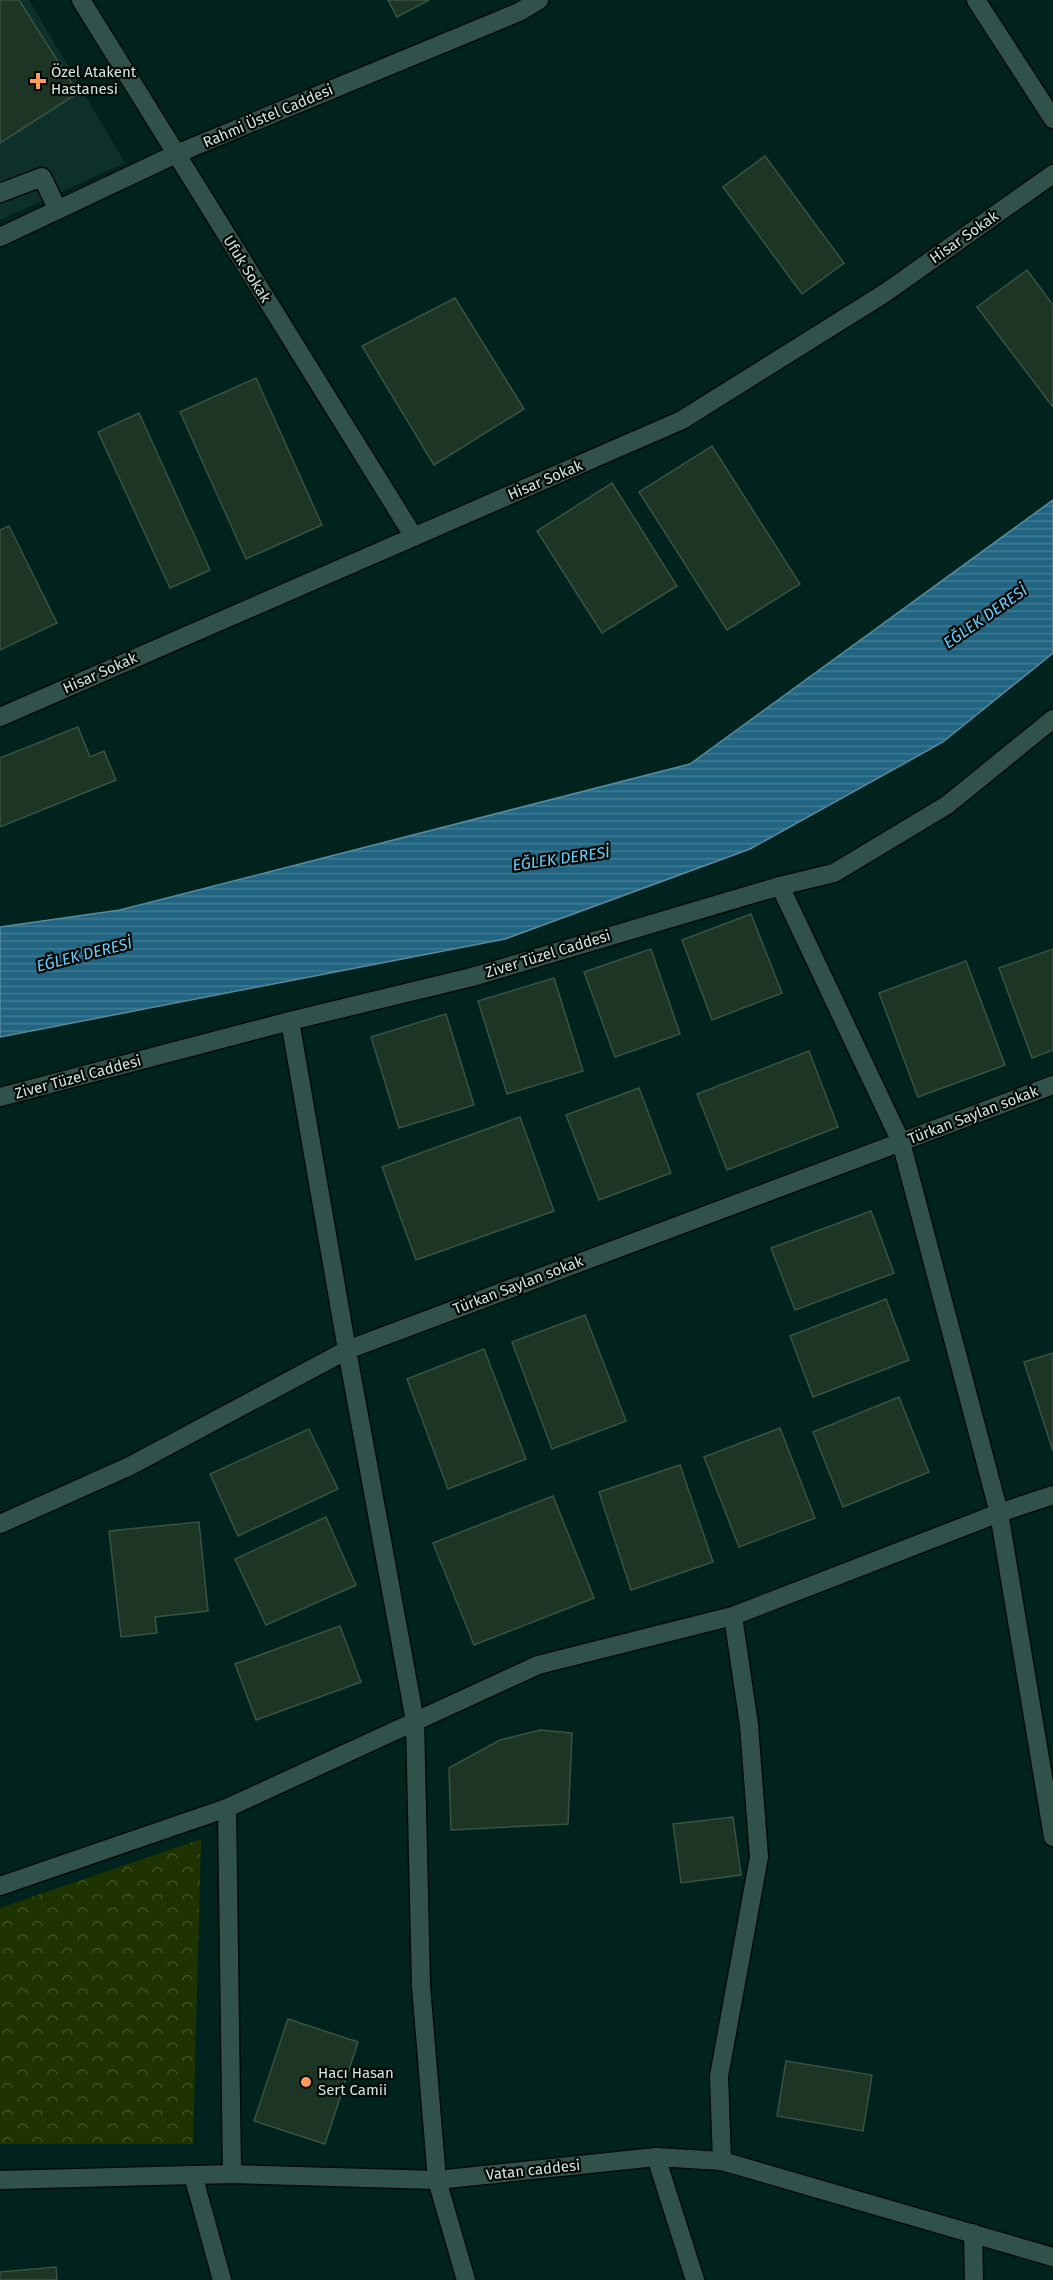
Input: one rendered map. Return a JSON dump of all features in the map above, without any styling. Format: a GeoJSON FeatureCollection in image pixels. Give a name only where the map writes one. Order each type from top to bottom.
{"type":"FeatureCollection","features":[{"type":"Feature","properties":{"kind":"street","name":"Ufuk Sokak"},"geometry":{"type":"LineString","coordinates":[[81,0],[414,537]]}},
{"type":"Feature","properties":{"kind":"street","name":"Rahmi Üstel Caddesi"},"geometry":{"type":"LineString","coordinates":[[0,237],[176,154],[516,6],[539,0]]}},
{"type":"Feature","properties":{"kind":"street"},"geometry":{"type":"LineString","coordinates":[[976,0],[1053,119]]}},
{"type":"Feature","properties":{"kind":"street","name":"Hisar Sokak"},"geometry":{"type":"LineString","coordinates":[[0,717],[682,420],[885,293],[1053,174]]}},
{"type":"Feature","properties":{"kind":"street"},"geometry":{"type":"LineString","coordinates":[[0,193],[42,177],[58,210]]}},
{"type":"Feature","properties":{"kind":"street","name":"Ziver Tüzel Caddesi"},"geometry":{"type":"LineString","coordinates":[[0,1097],[290,1021],[472,977],[780,886],[834,873],[936,811],[1053,719]]}},
{"type":"Feature","properties":{"kind":"street"},"geometry":{"type":"LineString","coordinates":[[780,886],[901,1142],[999,1513],[1053,1837]]}},
{"type":"Feature","properties":{"kind":"street"},"geometry":{"type":"LineString","coordinates":[[290,1021],[415,1722],[421,1986],[437,2180],[466,2280]]}},
{"type":"Feature","properties":{"kind":"street","name":"Türkan Saylan sokak"},"geometry":{"type":"LineString","coordinates":[[0,1524],[130,1466],[347,1350],[1053,1085]]}},
{"type":"Feature","properties":{"kind":"street"},"geometry":{"type":"LineString","coordinates":[[0,1886],[227,1808],[538,1665],[733,1616],[999,1513],[1053,1495]]}},
{"type":"Feature","properties":{"kind":"street"},"geometry":{"type":"LineString","coordinates":[[722,2161],[719,2076],[759,1857],[749,1725],[733,1616]]}},
{"type":"Feature","properties":{"kind":"street"},"geometry":{"type":"LineString","coordinates":[[227,1808],[232,2174]]}},
{"type":"Feature","properties":{"kind":"street"},"geometry":{"type":"LineString","coordinates":[[656,2157],[695,2280]]}},
{"type":"Feature","properties":{"kind":"street","name":"Vatan caddesi"},"geometry":{"type":"LineString","coordinates":[[0,2180],[232,2174],[437,2180],[656,2157],[722,2161],[1053,2257]]}},
{"type":"Feature","properties":{"kind":"street"},"geometry":{"type":"LineString","coordinates":[[193,2175],[222,2280]]}},
{"type":"Feature","properties":{"kind":"street"},"geometry":{"type":"LineString","coordinates":[[973,2233],[974,2280]]}},
{"type":"Feature","properties":{"kind":"shaded area","name":"Özel Atakent Hastanesi"},"geometry":{"type":"Polygon","coordinates":[[[0,0],[29,0],[125,163],[0,220],[0,0]]]}},
{"type":"Feature","properties":{"kind":"green space"},"geometry":{"type":"Polygon","coordinates":[[[201,1839],[193,2144],[0,2144],[0,1908],[201,1839]]]}},
{"type":"Feature","properties":{"kind":"water","name":"EĞLEK DERESİ"},"geometry":{"type":"Polygon","coordinates":[[[1053,500],[1053,653],[943,742],[750,849],[505,939],[0,1037],[0,927],[120,910],[690,764],[1053,500]]]}},
{"type":"Feature","properties":{"kind":"building"},"geometry":{"type":"Polygon","coordinates":[[[0,0],[19,0],[78,93],[0,143],[0,0]]]}},
{"type":"Feature","properties":{"kind":"building"},"geometry":{"type":"Polygon","coordinates":[[[388,0],[429,0],[397,17],[388,0]]]}},
{"type":"Feature","properties":{"kind":"building"},"geometry":{"type":"Polygon","coordinates":[[[765,156],[844,263],[802,294],[723,187],[765,156]]]}},
{"type":"Feature","properties":{"kind":"building"},"geometry":{"type":"Polygon","coordinates":[[[1027,270],[1053,305],[1053,407],[977,307],[1027,270]]]}},
{"type":"Feature","properties":{"kind":"building"},"geometry":{"type":"Polygon","coordinates":[[[455,298],[524,409],[434,465],[362,346],[455,298]]]}},
{"type":"Feature","properties":{"kind":"building"},"geometry":{"type":"Polygon","coordinates":[[[256,378],[322,525],[246,559],[180,412],[256,378]]]}},
{"type":"Feature","properties":{"kind":"building"},"geometry":{"type":"Polygon","coordinates":[[[139,413],[210,570],[170,588],[98,432],[139,413]]]}},
{"type":"Feature","properties":{"kind":"building"},"geometry":{"type":"Polygon","coordinates":[[[712,446],[800,584],[727,630],[639,492],[712,446]]]}},
{"type":"Feature","properties":{"kind":"building"},"geometry":{"type":"Polygon","coordinates":[[[612,483],[677,586],[602,633],[537,531],[612,483]]]}},
{"type":"Feature","properties":{"kind":"building"},"geometry":{"type":"Polygon","coordinates":[[[9,526],[57,623],[0,650],[0,530],[9,526]]]}},
{"type":"Feature","properties":{"kind":"building"},"geometry":{"type":"Polygon","coordinates":[[[78,727],[90,757],[104,751],[116,780],[0,827],[0,758],[78,727]]]}},
{"type":"Feature","properties":{"kind":"building"},"geometry":{"type":"Polygon","coordinates":[[[751,914],[782,993],[712,1020],[682,940],[751,914]]]}},
{"type":"Feature","properties":{"kind":"building"},"geometry":{"type":"Polygon","coordinates":[[[651,949],[680,1034],[615,1057],[584,972],[651,949]]]}},
{"type":"Feature","properties":{"kind":"building"},"geometry":{"type":"Polygon","coordinates":[[[1053,949],[1053,1050],[1032,1058],[999,968],[1053,949]]]}},
{"type":"Feature","properties":{"kind":"building"},"geometry":{"type":"Polygon","coordinates":[[[966,961],[1005,1065],[918,1097],[879,993],[966,961]]]}},
{"type":"Feature","properties":{"kind":"building"},"geometry":{"type":"Polygon","coordinates":[[[554,978],[583,1071],[507,1094],[478,1001],[554,978]]]}},
{"type":"Feature","properties":{"kind":"building"},"geometry":{"type":"Polygon","coordinates":[[[446,1014],[474,1105],[399,1128],[371,1037],[446,1014]]]}},
{"type":"Feature","properties":{"kind":"building"},"geometry":{"type":"Polygon","coordinates":[[[809,1051],[838,1127],[727,1170],[697,1094],[809,1051]]]}},
{"type":"Feature","properties":{"kind":"building"},"geometry":{"type":"Polygon","coordinates":[[[639,1088],[671,1173],[599,1200],[566,1115],[639,1088]]]}},
{"type":"Feature","properties":{"kind":"building"},"geometry":{"type":"Polygon","coordinates":[[[520,1117],[554,1211],[416,1260],[382,1167],[520,1117]]]}},
{"type":"Feature","properties":{"kind":"building"},"geometry":{"type":"Polygon","coordinates":[[[871,1211],[894,1273],[795,1310],[771,1248],[871,1211]]]}},
{"type":"Feature","properties":{"kind":"building"},"geometry":{"type":"Polygon","coordinates":[[[886,1299],[909,1360],[813,1397],[790,1336],[886,1299]]]}},
{"type":"Feature","properties":{"kind":"building"},"geometry":{"type":"Polygon","coordinates":[[[585,1315],[626,1421],[552,1449],[512,1342],[585,1315]]]}},
{"type":"Feature","properties":{"kind":"building"},"geometry":{"type":"Polygon","coordinates":[[[484,1349],[526,1459],[448,1489],[407,1379],[484,1349]]]}},
{"type":"Feature","properties":{"kind":"building"},"geometry":{"type":"Polygon","coordinates":[[[1053,1353],[1053,1451],[1024,1362],[1053,1353]]]}},
{"type":"Feature","properties":{"kind":"building"},"geometry":{"type":"Polygon","coordinates":[[[899,1397],[929,1472],[843,1507],[813,1432],[899,1397]]]}},
{"type":"Feature","properties":{"kind":"building"},"geometry":{"type":"Polygon","coordinates":[[[780,1428],[815,1518],[739,1547],[704,1457],[780,1428]]]}},
{"type":"Feature","properties":{"kind":"building"},"geometry":{"type":"Polygon","coordinates":[[[309,1429],[338,1489],[238,1536],[210,1474],[309,1429]]]}},
{"type":"Feature","properties":{"kind":"building"},"geometry":{"type":"Polygon","coordinates":[[[680,1465],[713,1562],[631,1590],[599,1492],[680,1465]]]}},
{"type":"Feature","properties":{"kind":"building"},"geometry":{"type":"Polygon","coordinates":[[[553,1496],[594,1598],[474,1645],[433,1543],[553,1496]]]}},
{"type":"Feature","properties":{"kind":"building"},"geometry":{"type":"Polygon","coordinates":[[[326,1517],[356,1585],[266,1625],[235,1559],[326,1517]]]}},
{"type":"Feature","properties":{"kind":"building"},"geometry":{"type":"Polygon","coordinates":[[[199,1522],[208,1611],[155,1617],[157,1633],[121,1637],[109,1531],[199,1522]]]}},
{"type":"Feature","properties":{"kind":"building"},"geometry":{"type":"Polygon","coordinates":[[[340,1626],[361,1682],[256,1720],[235,1664],[340,1626]]]}},
{"type":"Feature","properties":{"kind":"building"},"geometry":{"type":"Polygon","coordinates":[[[540,1730],[572,1733],[568,1824],[451,1830],[449,1768],[500,1740],[540,1730]]]}},
{"type":"Feature","properties":{"kind":"building"},"geometry":{"type":"Polygon","coordinates":[[[733,1817],[741,1875],[681,1883],[673,1824],[733,1817]]]}},
{"type":"Feature","properties":{"kind":"building","name":"Hacı Hasan Sert Camii"},"geometry":{"type":"Polygon","coordinates":[[[288,2019],[358,2042],[325,2144],[254,2121],[288,2019]]]}},
{"type":"Feature","properties":{"kind":"building"},"geometry":{"type":"Polygon","coordinates":[[[786,2061],[872,2075],[863,2131],[777,2116],[786,2061]]]}},
{"type":"Feature","properties":{"kind":"building"},"geometry":{"type":"Polygon","coordinates":[[[56,2267],[57,2280],[0,2280],[0,2272],[56,2267]]]}},
{"type":"Feature","properties":{"kind":"place","name":"Özel Atakent Hastanesi"},"geometry":{"type":"Point","coordinates":[38,81]}},
{"type":"Feature","properties":{"kind":"place","name":"Hacı Hasan Sert Camii"},"geometry":{"type":"Point","coordinates":[306,2082]}}]}
